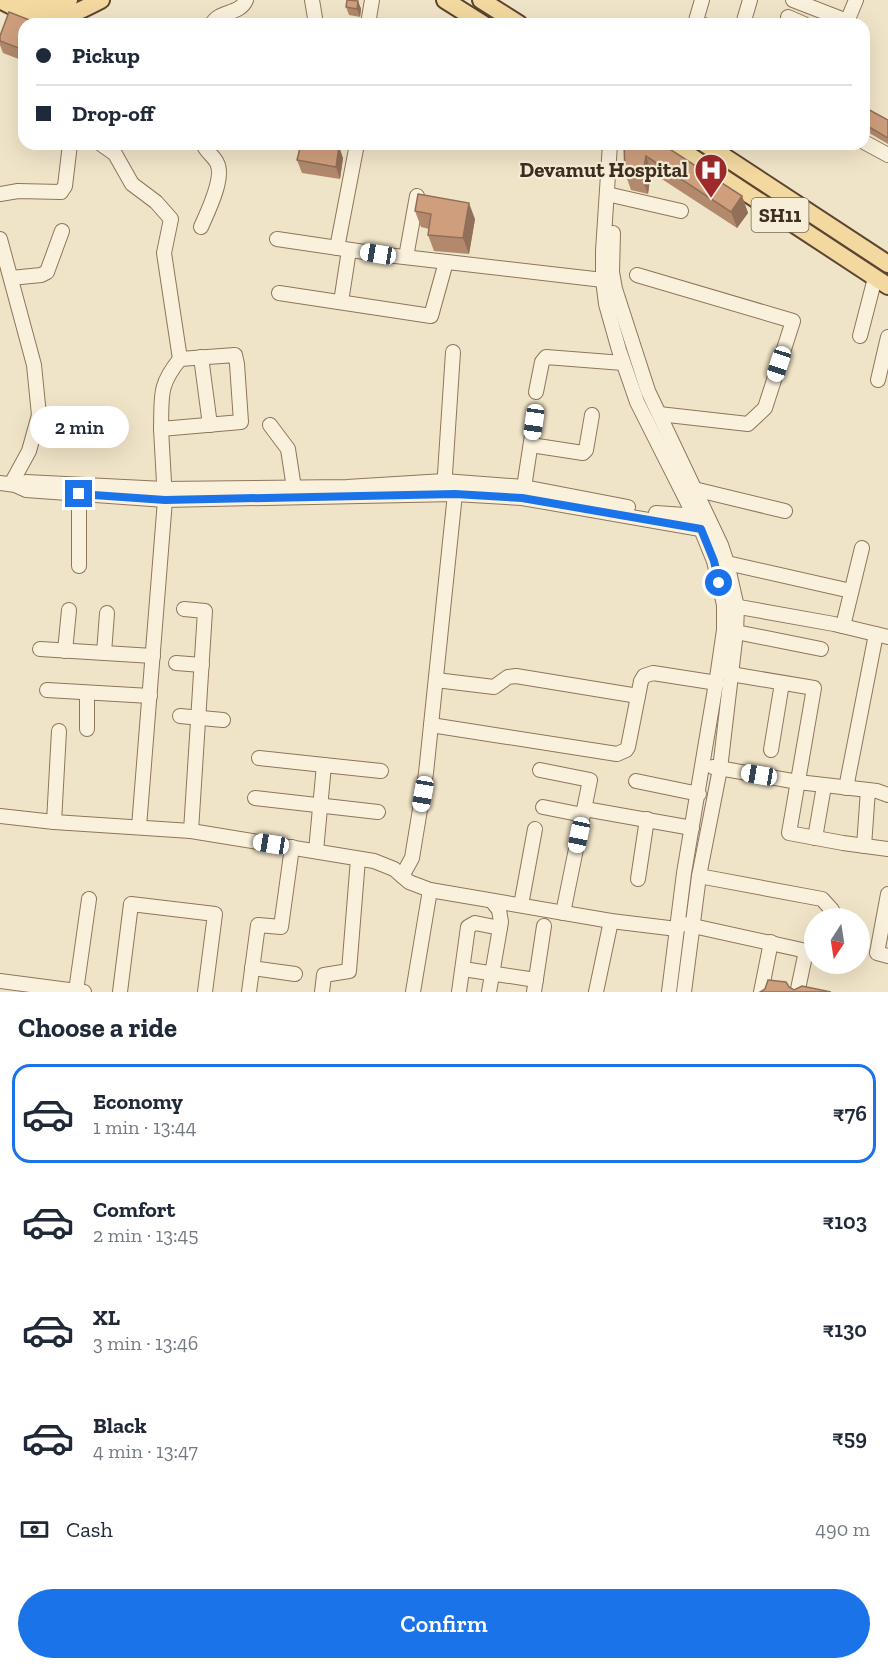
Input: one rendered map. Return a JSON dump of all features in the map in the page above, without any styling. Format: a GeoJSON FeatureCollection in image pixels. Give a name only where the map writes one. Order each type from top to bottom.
{"type":"FeatureCollection","features":[{"type":"Feature","properties":{"kind":"main road"},"geometry":{"type":"LineString","coordinates":[[0,0],[22,3],[37,18],[56,12],[66,17],[100,0]]}},
{"type":"Feature","properties":{"kind":"main road"},"geometry":{"type":"LineString","coordinates":[[445,0],[474,18]]}},
{"type":"Feature","properties":{"kind":"main road"},"geometry":{"type":"LineString","coordinates":[[481,0],[510,18]]}},
{"type":"Feature","properties":{"kind":"main road","name":"SH11"},"geometry":{"type":"LineString","coordinates":[[681,150],[882,282]]}},
{"type":"Feature","properties":{"kind":"main road","name":"SH11"},"geometry":{"type":"LineString","coordinates":[[714,150],[888,264]]}},
{"type":"Feature","properties":{"kind":"main road"},"geometry":{"type":"LineString","coordinates":[[739,188],[748,172]]}},
{"type":"Feature","properties":{"kind":"street"},"geometry":{"type":"LineString","coordinates":[[215,18],[241,9],[246,0]]}},
{"type":"Feature","properties":{"kind":"street"},"geometry":{"type":"LineString","coordinates":[[312,0],[315,18]]}},
{"type":"Feature","properties":{"kind":"street"},"geometry":{"type":"LineString","coordinates":[[369,18],[372,0]]}},
{"type":"Feature","properties":{"kind":"street"},"geometry":{"type":"LineString","coordinates":[[700,18],[702,0]]}},
{"type":"Feature","properties":{"kind":"street"},"geometry":{"type":"LineString","coordinates":[[745,18],[750,0]]}},
{"type":"Feature","properties":{"kind":"street"},"geometry":{"type":"LineString","coordinates":[[793,0],[835,18]]}},
{"type":"Feature","properties":{"kind":"street"},"geometry":{"type":"LineString","coordinates":[[848,18],[852,1]]}},
{"type":"Feature","properties":{"kind":"street"},"geometry":{"type":"LineString","coordinates":[[870,145],[888,155]]}},
{"type":"Feature","properties":{"kind":"street"},"geometry":{"type":"LineString","coordinates":[[0,194],[18,190],[61,192],[65,186],[69,150]]}},
{"type":"Feature","properties":{"kind":"street"},"geometry":{"type":"LineString","coordinates":[[109,150],[115,154],[132,184],[156,202],[171,219],[164,253],[180,359]]}},
{"type":"Feature","properties":{"kind":"street"},"geometry":{"type":"LineString","coordinates":[[201,227],[217,185],[219,170],[207,150]]}},
{"type":"Feature","properties":{"kind":"street"},"geometry":{"type":"LineString","coordinates":[[341,302],[343,249],[356,150]]}},
{"type":"Feature","properties":{"kind":"street"},"geometry":{"type":"LineString","coordinates":[[610,150],[612,272],[615,289],[645,385],[687,490],[693,516]]}},
{"type":"Feature","properties":{"kind":"street"},"geometry":{"type":"LineString","coordinates":[[617,150],[603,280],[606,304],[637,402],[727,563],[736,632],[720,769],[699,876],[684,992]]}},
{"type":"Feature","properties":{"kind":"street"},"geometry":{"type":"LineString","coordinates":[[611,194],[681,211]]}},
{"type":"Feature","properties":{"kind":"street"},"geometry":{"type":"LineString","coordinates":[[406,257],[417,196]]}},
{"type":"Feature","properties":{"kind":"street"},"geometry":{"type":"LineString","coordinates":[[11,278],[41,275],[47,272],[62,231]]}},
{"type":"Feature","properties":{"kind":"street"},"geometry":{"type":"LineString","coordinates":[[0,239],[34,365],[39,415],[29,451],[8,484]]}},
{"type":"Feature","properties":{"kind":"street"},"geometry":{"type":"LineString","coordinates":[[277,239],[603,280]]}},
{"type":"Feature","properties":{"kind":"street"},"geometry":{"type":"LineString","coordinates":[[279,293],[431,316],[446,262]]}},
{"type":"Feature","properties":{"kind":"street"},"geometry":{"type":"LineString","coordinates":[[638,274],[793,321],[765,408],[748,424],[658,414]]}},
{"type":"Feature","properties":{"kind":"street"},"geometry":{"type":"LineString","coordinates":[[860,336],[882,282]]}},
{"type":"Feature","properties":{"kind":"street"},"geometry":{"type":"LineString","coordinates":[[879,380],[888,337]]}},
{"type":"Feature","properties":{"kind":"street"},"geometry":{"type":"LineString","coordinates":[[402,876],[412,858],[426,773],[436,680],[449,490],[453,352]]}},
{"type":"Feature","properties":{"kind":"street"},"geometry":{"type":"LineString","coordinates":[[140,827],[164,495],[161,429],[163,386],[168,373],[180,359],[235,355],[241,422],[161,429]]}},
{"type":"Feature","properties":{"kind":"street"},"geometry":{"type":"LineString","coordinates":[[201,357],[210,425]]}},
{"type":"Feature","properties":{"kind":"street"},"geometry":{"type":"LineString","coordinates":[[536,392],[542,362],[546,357],[623,363]]}},
{"type":"Feature","properties":{"kind":"street"},"geometry":{"type":"LineString","coordinates":[[531,445],[583,453],[586,450],[592,415]]}},
{"type":"Feature","properties":{"kind":"street"},"geometry":{"type":"LineString","coordinates":[[523,492],[534,422]]}},
{"type":"Feature","properties":{"kind":"street"},"geometry":{"type":"LineString","coordinates":[[270,425],[288,449],[294,488]]}},
{"type":"Feature","properties":{"kind":"street"},"geometry":{"type":"LineString","coordinates":[[8,484],[28,481],[164,495],[347,487],[523,492],[662,514],[693,516],[708,526],[714,561],[731,606],[724,630],[704,766],[692,828],[678,926],[672,991]]}},
{"type":"Feature","properties":{"kind":"street"},"geometry":{"type":"LineString","coordinates":[[8,484],[26,490],[79,494],[164,495],[449,490]]}},
{"type":"Feature","properties":{"kind":"street"},"geometry":{"type":"LineString","coordinates":[[687,490],[785,511]]}},
{"type":"Feature","properties":{"kind":"street"},"geometry":{"type":"LineString","coordinates":[[523,492],[708,526]]}},
{"type":"Feature","properties":{"kind":"street"},"geometry":{"type":"LineString","coordinates":[[79,494],[79,566]]}},
{"type":"Feature","properties":{"kind":"street"},"geometry":{"type":"LineString","coordinates":[[843,626],[862,548]]}},
{"type":"Feature","properties":{"kind":"street"},"geometry":{"type":"LineString","coordinates":[[727,563],[852,591]]}},
{"type":"Feature","properties":{"kind":"street"},"geometry":{"type":"LineString","coordinates":[[731,606],[882,635],[846,788]]}},
{"type":"Feature","properties":{"kind":"street"},"geometry":{"type":"LineString","coordinates":[[184,609],[206,611],[191,831]]}},
{"type":"Feature","properties":{"kind":"street"},"geometry":{"type":"LineString","coordinates":[[66,651],[69,610]]}},
{"type":"Feature","properties":{"kind":"street"},"geometry":{"type":"LineString","coordinates":[[104,653],[107,613]]}},
{"type":"Feature","properties":{"kind":"street"},"geometry":{"type":"LineString","coordinates":[[736,632],[820,649]]}},
{"type":"Feature","properties":{"kind":"street"},"geometry":{"type":"LineString","coordinates":[[40,649],[153,656]]}},
{"type":"Feature","properties":{"kind":"street"},"geometry":{"type":"LineString","coordinates":[[176,663],[202,665]]}},
{"type":"Feature","properties":{"kind":"street"},"geometry":{"type":"LineString","coordinates":[[431,725],[617,754],[628,747],[641,681],[648,673],[717,683]]}},
{"type":"Feature","properties":{"kind":"street"},"geometry":{"type":"LineString","coordinates":[[731,674],[814,688],[789,833],[888,849]]}},
{"type":"Feature","properties":{"kind":"street"},"geometry":{"type":"LineString","coordinates":[[436,680],[494,687],[508,677],[516,676],[638,696]]}},
{"type":"Feature","properties":{"kind":"street"},"geometry":{"type":"LineString","coordinates":[[771,750],[782,683]]}},
{"type":"Feature","properties":{"kind":"street"},"geometry":{"type":"LineString","coordinates":[[47,690],[150,696]]}},
{"type":"Feature","properties":{"kind":"street"},"geometry":{"type":"LineString","coordinates":[[87,693],[87,729]]}},
{"type":"Feature","properties":{"kind":"street"},"geometry":{"type":"LineString","coordinates":[[180,716],[223,720]]}},
{"type":"Feature","properties":{"kind":"street"},"geometry":{"type":"LineString","coordinates":[[54,822],[59,731]]}},
{"type":"Feature","properties":{"kind":"street"},"geometry":{"type":"LineString","coordinates":[[259,758],[381,771]]}},
{"type":"Feature","properties":{"kind":"street"},"geometry":{"type":"LineString","coordinates":[[316,851],[324,765]]}},
{"type":"Feature","properties":{"kind":"street"},"geometry":{"type":"LineString","coordinates":[[704,766],[824,786],[868,790],[888,795]]}},
{"type":"Feature","properties":{"kind":"street"},"geometry":{"type":"LineString","coordinates":[[540,770],[590,780],[563,912]]}},
{"type":"Feature","properties":{"kind":"street"},"geometry":{"type":"LineString","coordinates":[[636,781],[699,794]]}},
{"type":"Feature","properties":{"kind":"street"},"geometry":{"type":"LineString","coordinates":[[815,838],[824,786]]}},
{"type":"Feature","properties":{"kind":"street"},"geometry":{"type":"LineString","coordinates":[[864,846],[868,790]]}},
{"type":"Feature","properties":{"kind":"street"},"geometry":{"type":"LineString","coordinates":[[255,798],[378,812]]}},
{"type":"Feature","properties":{"kind":"street"},"geometry":{"type":"LineString","coordinates":[[543,807],[647,819],[692,828]]}},
{"type":"Feature","properties":{"kind":"street"},"geometry":{"type":"LineString","coordinates":[[5,816],[54,822],[191,831],[292,847],[374,861],[394,869],[409,882],[429,890],[611,921],[693,925],[771,942],[802,950],[804,953],[798,989]]}},
{"type":"Feature","properties":{"kind":"street"},"geometry":{"type":"LineString","coordinates":[[638,879],[647,819]]}},
{"type":"Feature","properties":{"kind":"street"},"geometry":{"type":"LineString","coordinates":[[521,906],[535,829]]}},
{"type":"Feature","properties":{"kind":"street"},"geometry":{"type":"LineString","coordinates":[[249,992],[258,925],[281,927],[292,847]]}},
{"type":"Feature","properties":{"kind":"street"},"geometry":{"type":"LineString","coordinates":[[322,992],[324,975],[349,971],[358,859]]}},
{"type":"Feature","properties":{"kind":"street"},"geometry":{"type":"LineString","coordinates":[[699,876],[822,900],[830,908]]}},
{"type":"Feature","properties":{"kind":"street"},"geometry":{"type":"LineString","coordinates":[[413,992],[429,890]]}},
{"type":"Feature","properties":{"kind":"street"},"geometry":{"type":"LineString","coordinates":[[888,894],[886,921],[877,953],[888,956]]}},
{"type":"Feature","properties":{"kind":"street"},"geometry":{"type":"LineString","coordinates":[[7,982],[81,992],[89,899]]}},
{"type":"Feature","properties":{"kind":"street"},"geometry":{"type":"LineString","coordinates":[[489,992],[501,916],[492,901]]}},
{"type":"Feature","properties":{"kind":"street"},"geometry":{"type":"LineString","coordinates":[[120,992],[131,904],[215,914],[205,992]]}},
{"type":"Feature","properties":{"kind":"street"},"geometry":{"type":"LineString","coordinates":[[596,992],[611,921]]}},
{"type":"Feature","properties":{"kind":"street"},"geometry":{"type":"LineString","coordinates":[[459,992],[468,927],[471,924],[500,928]]}},
{"type":"Feature","properties":{"kind":"street"},"geometry":{"type":"LineString","coordinates":[[463,969],[492,973],[535,986],[544,926]]}},
{"type":"Feature","properties":{"kind":"street"},"geometry":{"type":"LineString","coordinates":[[761,992],[771,942]]}},
{"type":"Feature","properties":{"kind":"street"},"geometry":{"type":"LineString","coordinates":[[252,968],[295,974]]}},
{"type":"Feature","properties":{"kind":"building"},"geometry":{"type":"Polygon","coordinates":[[[347,0],[358,1],[357,9],[346,7],[347,0]]]}},
{"type":"Feature","properties":{"kind":"building"},"geometry":{"type":"Polygon","coordinates":[[[9,12],[24,18],[18,18],[18,48],[0,41],[9,12]]]}},
{"type":"Feature","properties":{"kind":"building"},"geometry":{"type":"Polygon","coordinates":[[[870,110],[888,120],[888,138],[870,128],[870,110]]]}},
{"type":"Feature","properties":{"kind":"building"},"geometry":{"type":"Polygon","coordinates":[[[300,150],[338,150],[336,167],[297,160],[300,150]]]}},
{"type":"Feature","properties":{"kind":"building"},"geometry":{"type":"Polygon","coordinates":[[[624,150],[671,150],[742,196],[731,212],[646,156],[642,178],[625,173],[624,150]]]}},
{"type":"Feature","properties":{"kind":"building"},"geometry":{"type":"Polygon","coordinates":[[[418,194],[469,203],[463,238],[428,235],[431,214],[415,211],[418,194]]]}},
{"type":"Feature","properties":{"kind":"building"},"geometry":{"type":"Polygon","coordinates":[[[768,980],[786,982],[794,990],[802,986],[831,992],[760,992],[765,989],[768,980]]]}},
{"type":"Feature","properties":{"kind":"place","name":"Devamut Hospital"},"geometry":{"type":"Point","coordinates":[711,199]}},
{"type":"Feature","properties":{"kind":"route"},"geometry":{"type":"LineString","coordinates":[[79,494],[165,500],[455,494],[522,498],[701,529],[714,561],[719,583]]}}]}
